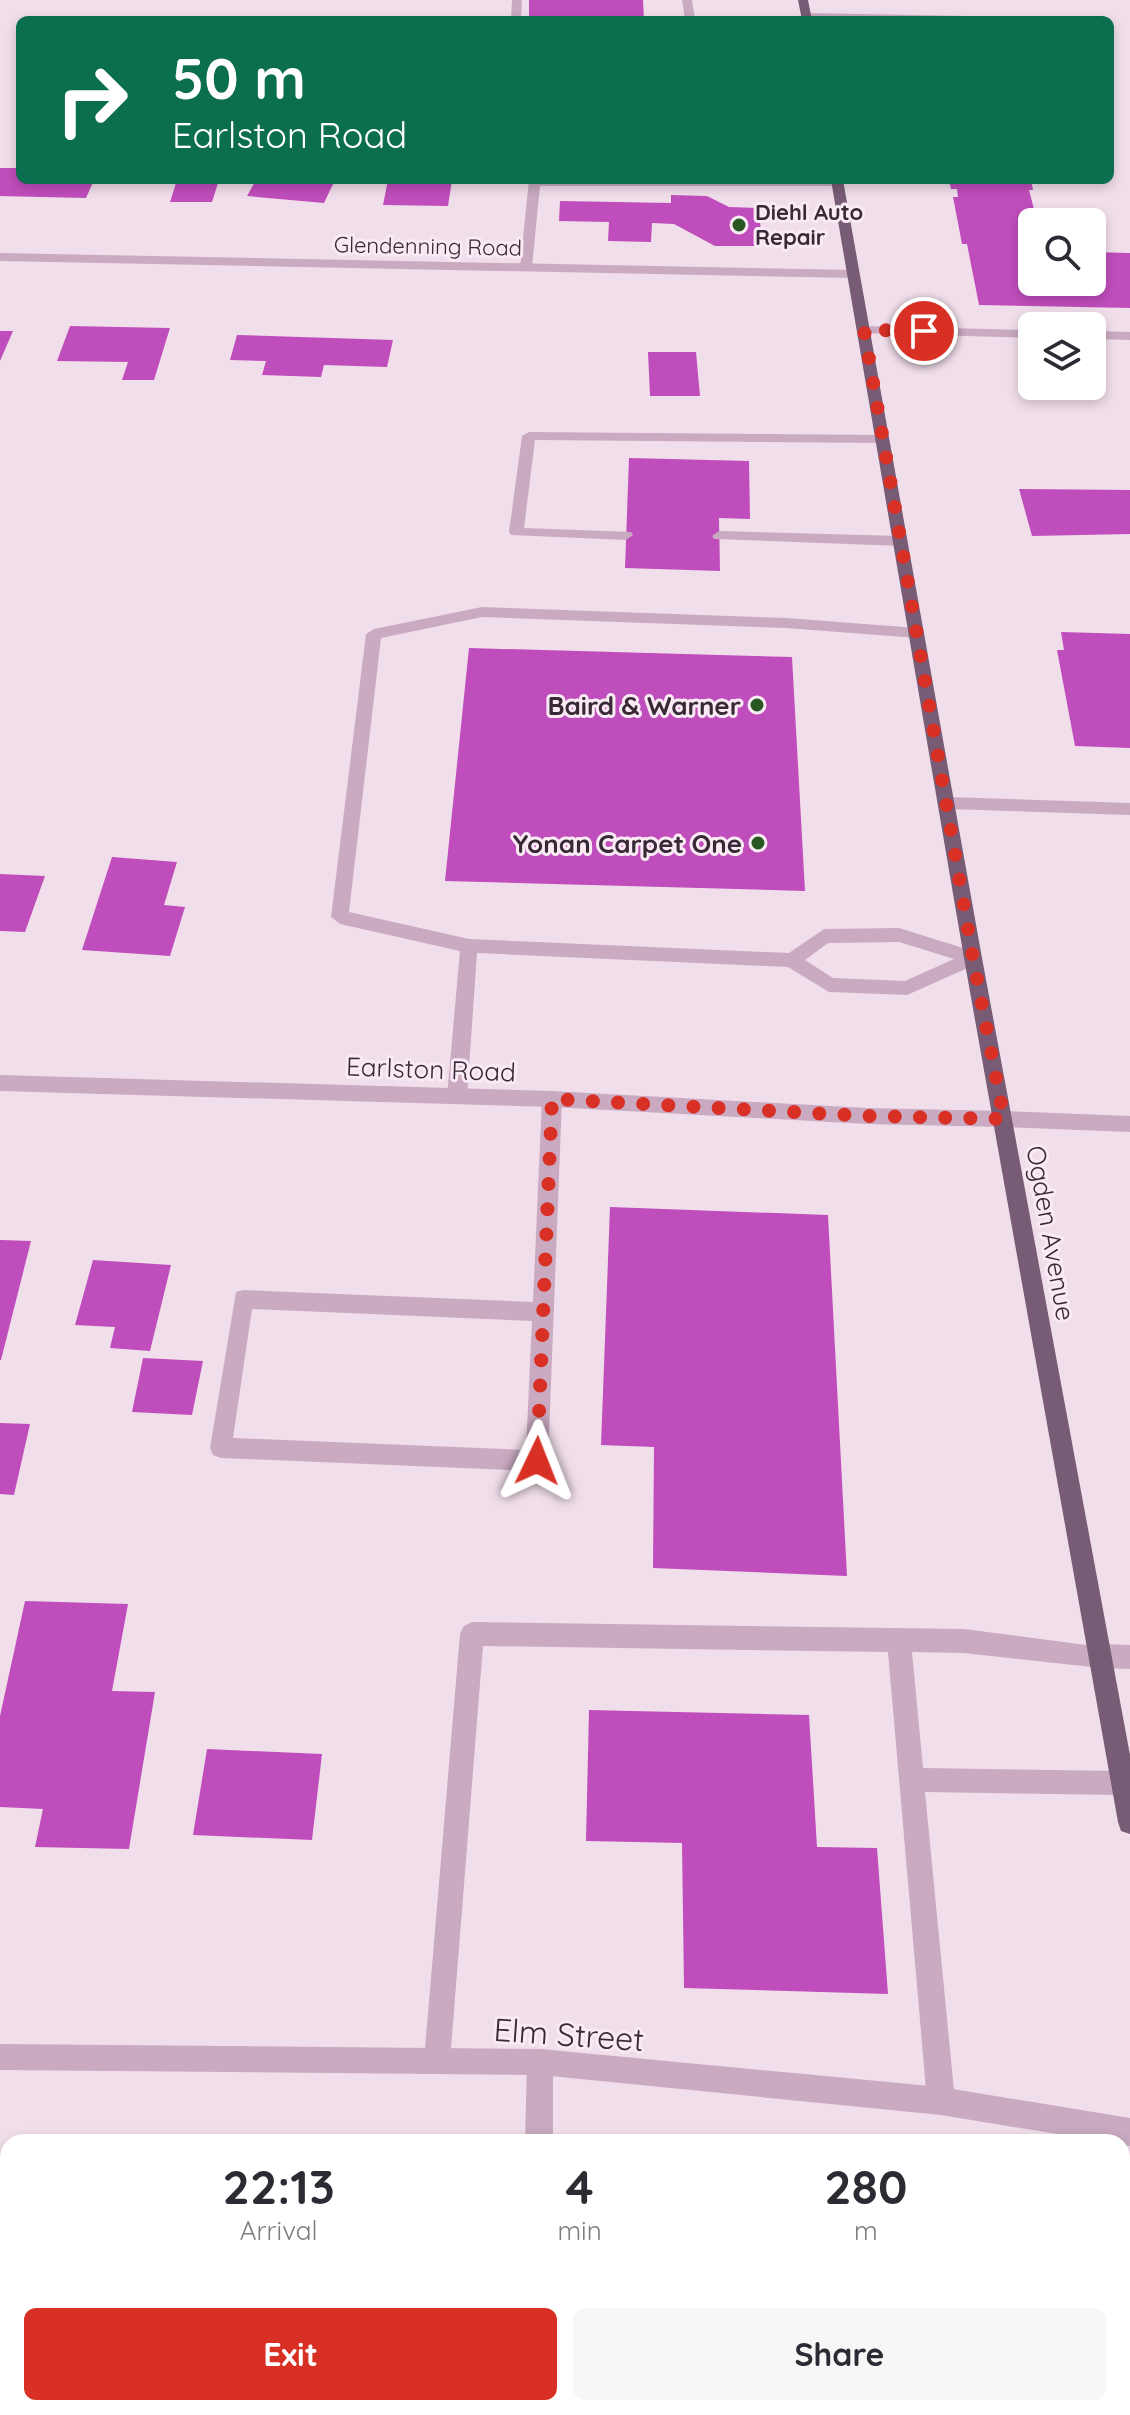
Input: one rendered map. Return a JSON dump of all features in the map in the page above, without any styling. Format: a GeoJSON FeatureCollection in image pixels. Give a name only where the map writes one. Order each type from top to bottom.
{"type":"FeatureCollection","features":[{"type":"Feature","properties":{"kind":"main road","name":"Ogden Avenue"},"geometry":{"type":"LineString","coordinates":[[839,184],[973,958],[1130,1822]]}},
{"type":"Feature","properties":{"kind":"street"},"geometry":{"type":"LineString","coordinates":[[526,267],[534,184]]}},
{"type":"Feature","properties":{"kind":"street","name":"Glendenning Road"},"geometry":{"type":"LineString","coordinates":[[0,257],[854,274]]}},
{"type":"Feature","properties":{"kind":"street"},"geometry":{"type":"LineString","coordinates":[[864,330],[1018,334]]}},
{"type":"Feature","properties":{"kind":"street"},"geometry":{"type":"LineString","coordinates":[[1106,335],[1130,336]]}},
{"type":"Feature","properties":{"kind":"street"},"geometry":{"type":"LineString","coordinates":[[626,535],[516,532],[529,436],[882,439]]}},
{"type":"Feature","properties":{"kind":"street"},"geometry":{"type":"LineString","coordinates":[[719,536],[901,541]]}},
{"type":"Feature","properties":{"kind":"street"},"geometry":{"type":"LineString","coordinates":[[917,633],[786,623],[482,612],[374,634],[340,917],[469,946],[792,960],[829,985],[907,988],[973,958]]}},
{"type":"Feature","properties":{"kind":"street"},"geometry":{"type":"LineString","coordinates":[[947,803],[1130,809]]}},
{"type":"Feature","properties":{"kind":"street"},"geometry":{"type":"LineString","coordinates":[[792,960],[824,936],[899,935],[973,958]]}},
{"type":"Feature","properties":{"kind":"street"},"geometry":{"type":"LineString","coordinates":[[457,1096],[469,946]]}},
{"type":"Feature","properties":{"kind":"street","name":"Earlston Road"},"geometry":{"type":"LineString","coordinates":[[0,1083],[552,1099],[867,1116],[1130,1124]]}},
{"type":"Feature","properties":{"kind":"street"},"geometry":{"type":"LineString","coordinates":[[541,1312],[243,1299],[221,1448],[537,1461],[552,1099]]}},
{"type":"Feature","properties":{"kind":"street"},"geometry":{"type":"LineString","coordinates":[[437,2061],[472,1634],[964,1641],[1130,1657]]}},
{"type":"Feature","properties":{"kind":"street"},"geometry":{"type":"LineString","coordinates":[[899,1640],[941,2101]]}},
{"type":"Feature","properties":{"kind":"street"},"geometry":{"type":"LineString","coordinates":[[913,1780],[1123,1783]]}},
{"type":"Feature","properties":{"kind":"street","name":"Elm Street"},"geometry":{"type":"LineString","coordinates":[[0,2057],[540,2062],[941,2101],[1130,2132]]}},
{"type":"Feature","properties":{"kind":"street"},"geometry":{"type":"LineString","coordinates":[[539,2134],[540,2062]]}},
{"type":"Feature","properties":{"kind":"building"},"geometry":{"type":"Polygon","coordinates":[[[529,0],[643,0],[644,16],[529,16],[529,0]]]}},
{"type":"Feature","properties":{"kind":"building"},"geometry":{"type":"Polygon","coordinates":[[[0,168],[16,168],[16,184],[92,184],[86,198],[0,196],[0,168]]]}},
{"type":"Feature","properties":{"kind":"building"},"geometry":{"type":"Polygon","coordinates":[[[176,184],[218,184],[212,202],[170,202],[176,184]]]}},
{"type":"Feature","properties":{"kind":"building"},"geometry":{"type":"Polygon","coordinates":[[[254,184],[333,184],[324,203],[247,196],[254,184]]]}},
{"type":"Feature","properties":{"kind":"building"},"geometry":{"type":"Polygon","coordinates":[[[387,184],[451,184],[448,206],[383,205],[387,184]]]}},
{"type":"Feature","properties":{"kind":"building"},"geometry":{"type":"Polygon","coordinates":[[[950,184],[1032,184],[1033,190],[1029,190],[1034,208],[1018,208],[1018,296],[1106,296],[1106,252],[1130,253],[1130,308],[979,305],[967,244],[962,244],[953,197],[958,197],[957,189],[951,189],[950,184]]]}},
{"type":"Feature","properties":{"kind":"building"},"geometry":{"type":"Polygon","coordinates":[[[671,195],[707,196],[729,207],[759,208],[762,246],[715,246],[674,224],[652,223],[651,242],[608,241],[609,222],[559,221],[560,201],[671,203],[671,195]]]}},
{"type":"Feature","properties":{"kind":"building"},"geometry":{"type":"Polygon","coordinates":[[[70,326],[170,328],[154,380],[122,380],[128,362],[57,361],[70,326]]]}},
{"type":"Feature","properties":{"kind":"building"},"geometry":{"type":"Polygon","coordinates":[[[0,331],[13,331],[0,361],[0,331]]]}},
{"type":"Feature","properties":{"kind":"building"},"geometry":{"type":"Polygon","coordinates":[[[237,335],[393,340],[387,367],[324,365],[321,377],[262,375],[266,361],[230,360],[237,335]]]}},
{"type":"Feature","properties":{"kind":"building"},"geometry":{"type":"Polygon","coordinates":[[[648,352],[696,352],[700,396],[650,396],[648,352]]]}},
{"type":"Feature","properties":{"kind":"building"},"geometry":{"type":"Polygon","coordinates":[[[629,458],[749,461],[750,519],[719,518],[720,571],[625,568],[629,458]]]}},
{"type":"Feature","properties":{"kind":"building"},"geometry":{"type":"Polygon","coordinates":[[[1019,489],[1130,490],[1130,534],[1032,536],[1019,489]]]}},
{"type":"Feature","properties":{"kind":"building"},"geometry":{"type":"Polygon","coordinates":[[[1061,632],[1130,634],[1130,748],[1075,746],[1057,650],[1064,650],[1061,632]]]}},
{"type":"Feature","properties":{"kind":"building"},"geometry":{"type":"Polygon","coordinates":[[[469,648],[792,657],[805,891],[445,881],[469,648]]]}},
{"type":"Feature","properties":{"kind":"building"},"geometry":{"type":"Polygon","coordinates":[[[112,857],[177,862],[164,905],[185,907],[170,956],[82,950],[112,857]]]}},
{"type":"Feature","properties":{"kind":"building"},"geometry":{"type":"Polygon","coordinates":[[[0,874],[45,876],[25,932],[0,931],[0,874]]]}},
{"type":"Feature","properties":{"kind":"building"},"geometry":{"type":"Polygon","coordinates":[[[610,1207],[828,1215],[847,1576],[653,1568],[654,1447],[601,1445],[610,1207]]]}},
{"type":"Feature","properties":{"kind":"building"},"geometry":{"type":"Polygon","coordinates":[[[0,1240],[31,1241],[1,1360],[0,1360],[0,1240]]]}},
{"type":"Feature","properties":{"kind":"building"},"geometry":{"type":"Polygon","coordinates":[[[93,1260],[171,1265],[150,1351],[110,1348],[115,1327],[75,1325],[93,1260]]]}},
{"type":"Feature","properties":{"kind":"building"},"geometry":{"type":"Polygon","coordinates":[[[143,1358],[203,1361],[192,1415],[132,1412],[143,1358]]]}},
{"type":"Feature","properties":{"kind":"building"},"geometry":{"type":"Polygon","coordinates":[[[0,1423],[30,1424],[14,1495],[0,1494],[0,1423]]]}},
{"type":"Feature","properties":{"kind":"building"},"geometry":{"type":"Polygon","coordinates":[[[25,1601],[128,1604],[112,1691],[155,1692],[129,1849],[35,1847],[43,1809],[0,1807],[0,1716],[25,1601]]]}},
{"type":"Feature","properties":{"kind":"building"},"geometry":{"type":"Polygon","coordinates":[[[589,1710],[809,1715],[817,1847],[877,1848],[888,1994],[684,1988],[682,1843],[586,1841],[589,1710]]]}},
{"type":"Feature","properties":{"kind":"building"},"geometry":{"type":"Polygon","coordinates":[[[207,1749],[322,1754],[312,1840],[193,1835],[207,1749]]]}},
{"type":"Feature","properties":{"kind":"place","name":"Diehl Auto Repair"},"geometry":{"type":"Point","coordinates":[739,225]}},
{"type":"Feature","properties":{"kind":"place","name":"Baird & Warner"},"geometry":{"type":"Point","coordinates":[757,705]}},
{"type":"Feature","properties":{"kind":"place","name":"Yonan Carpet One"},"geometry":{"type":"Point","coordinates":[758,843]}},
{"type":"Feature","properties":{"kind":"route"},"geometry":{"type":"LineString","coordinates":[[537,1461],[552,1099],[867,1116],[1004,1119],[864,330],[924,331]]}}]}
